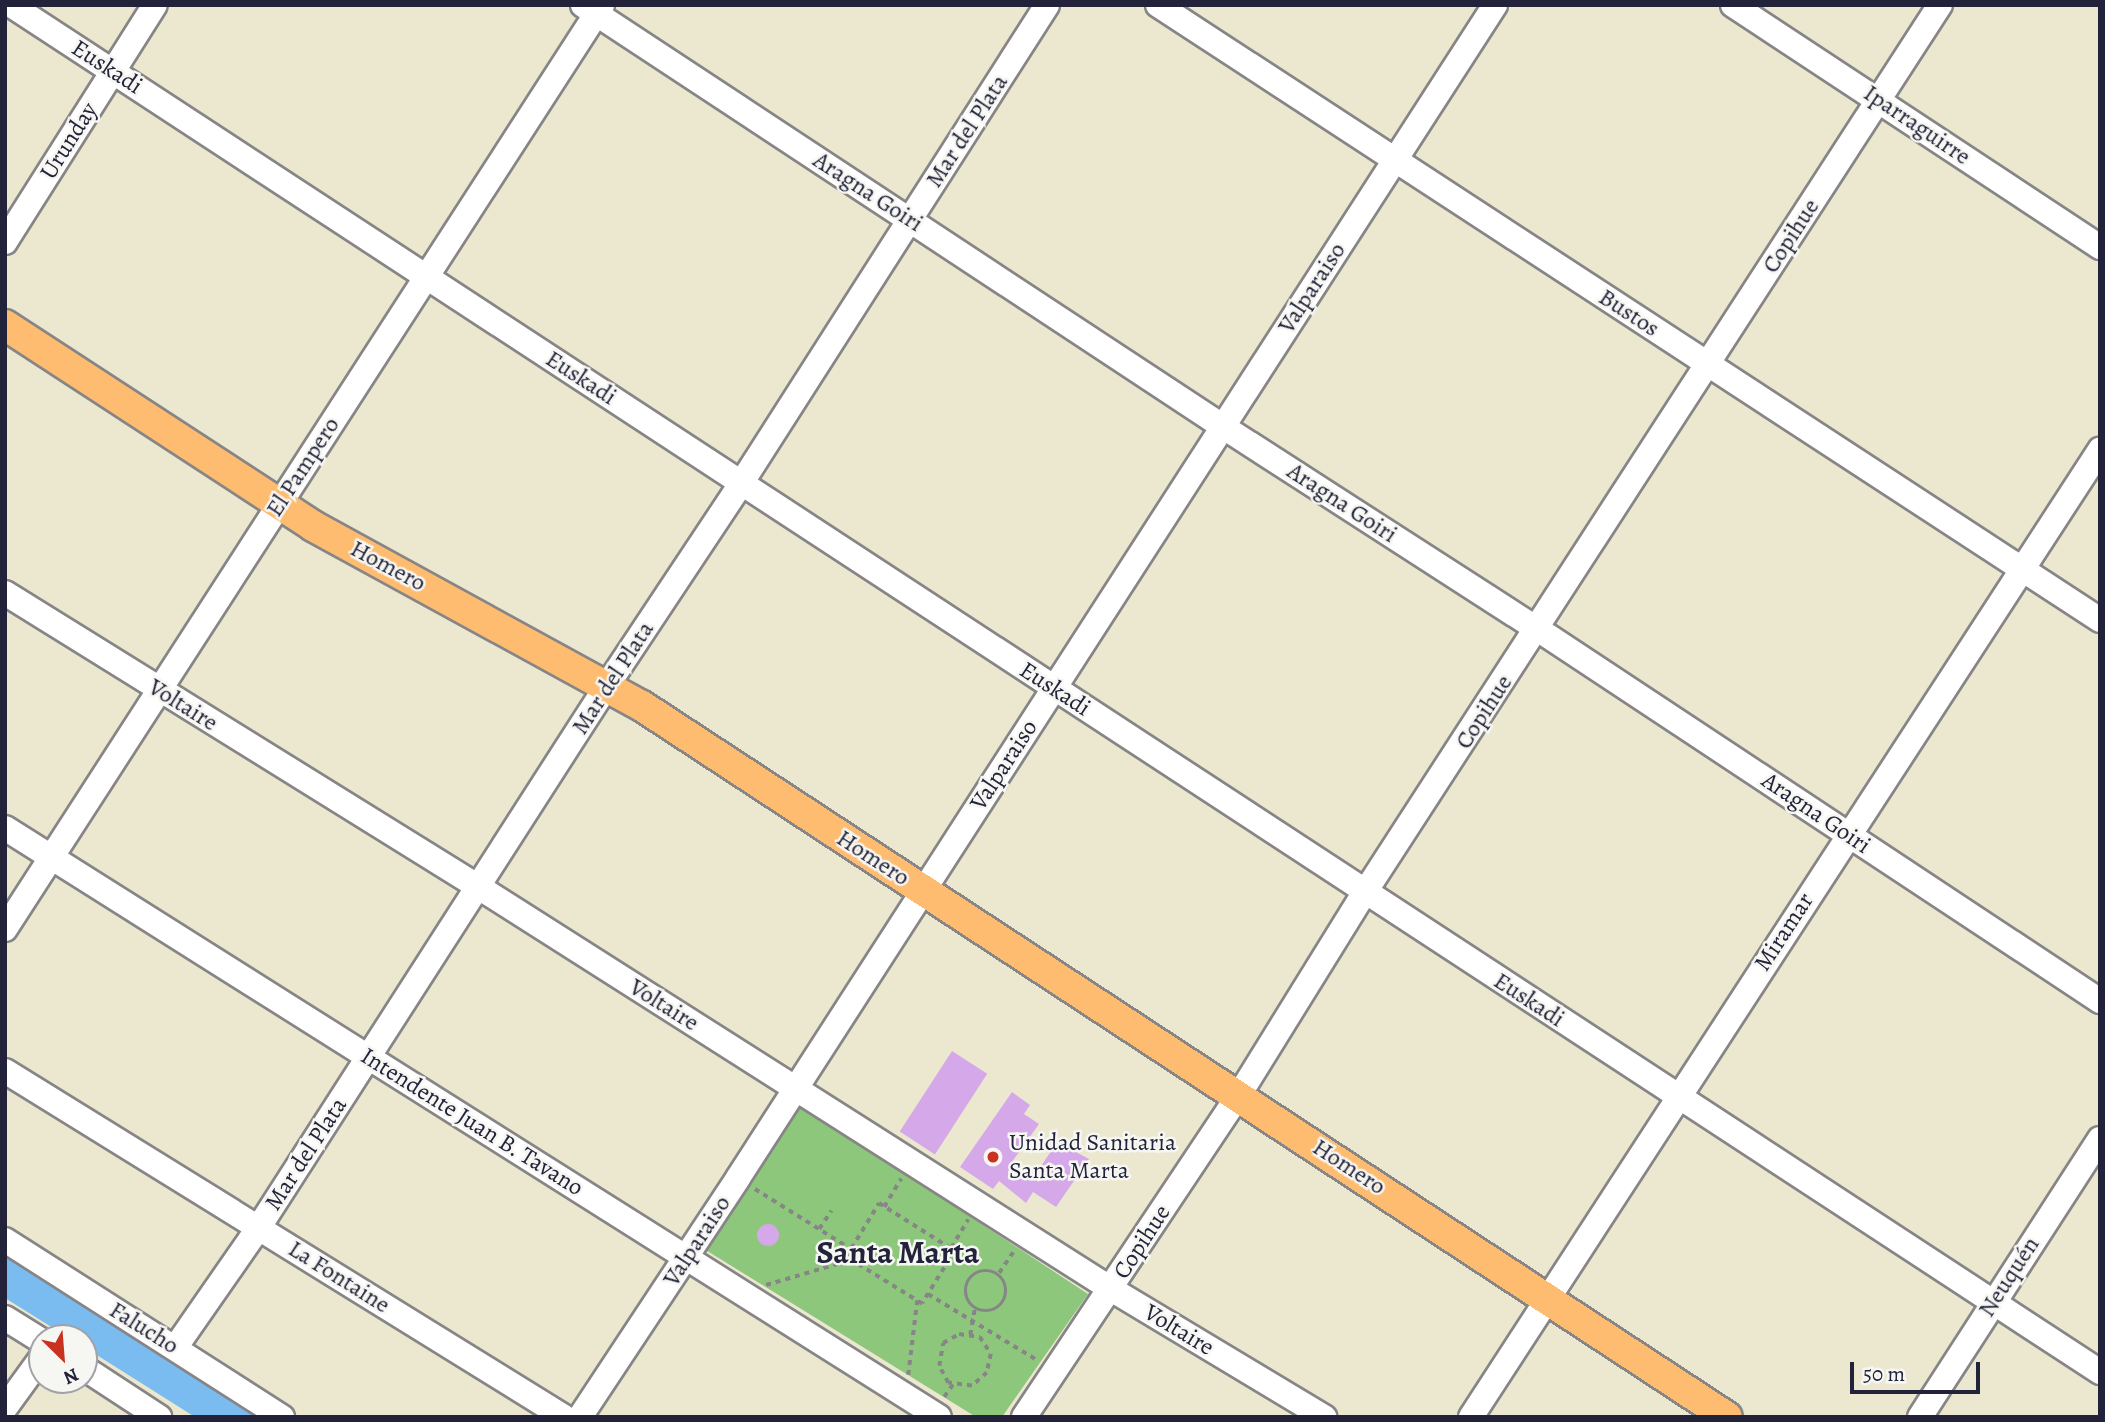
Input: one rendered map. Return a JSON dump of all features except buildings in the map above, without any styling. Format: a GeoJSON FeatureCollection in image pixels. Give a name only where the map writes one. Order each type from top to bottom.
{"type":"FeatureCollection","features":[{"type":"Feature","properties":{"kind":"main road","name":"Homero"},"geometry":{"type":"LineString","coordinates":[[5,325],[313,526],[608,684],[1727,1417]]}},
{"type":"Feature","properties":{"kind":"street","name":"Euskadi"},"geometry":{"type":"LineString","coordinates":[[11,5],[2100,1372]]}},
{"type":"Feature","properties":{"kind":"street","name":"Urunday"},"geometry":{"type":"LineString","coordinates":[[5,242],[155,5]]}},
{"type":"Feature","properties":{"kind":"street","name":"Mar del Plata"},"geometry":{"type":"LineString","coordinates":[[175,1348],[259,1227],[1048,5]]}},
{"type":"Feature","properties":{"kind":"street","name":"Bustos"},"geometry":{"type":"LineString","coordinates":[[1158,5],[2100,620]]}},
{"type":"Feature","properties":{"kind":"street","name":"Valparaiso"},"geometry":{"type":"LineString","coordinates":[[580,1417],[738,1178],[1495,5]]}},
{"type":"Feature","properties":{"kind":"street","name":"Iparraguirre"},"geometry":{"type":"LineString","coordinates":[[1733,5],[2100,247]]}},
{"type":"Feature","properties":{"kind":"street","name":"Copihue"},"geometry":{"type":"LineString","coordinates":[[1024,1417],[1239,1095],[1365,892],[1539,630],[1940,5]]}},
{"type":"Feature","properties":{"kind":"street","name":"Aragna Goiri"},"geometry":{"type":"LineString","coordinates":[[594,8],[1222,426],[1539,630],[2100,1001]]}},
{"type":"Feature","properties":{"kind":"street","name":"El Pampero"},"geometry":{"type":"LineString","coordinates":[[5,929],[426,278],[594,8]]}},
{"type":"Feature","properties":{"kind":"street","name":"Miramar"},"geometry":{"type":"LineString","coordinates":[[1471,1417],[1847,834],[2100,450]]}},
{"type":"Feature","properties":{"kind":"street","name":"Voltaire"},"geometry":{"type":"LineString","coordinates":[[5,593],[477,886],[1111,1289],[1324,1417]]}},
{"type":"Feature","properties":{"kind":"street","name":"Intendente Juan B. Tavano"},"geometry":{"type":"LineString","coordinates":[[5,828],[939,1417]]}},
{"type":"Feature","properties":{"kind":"street","name":"La Fontaine"},"geometry":{"type":"LineString","coordinates":[[5,1071],[564,1417]]}},
{"type":"Feature","properties":{"kind":"street","name":"Neuquén"},"geometry":{"type":"LineString","coordinates":[[1920,1417],[2100,1139]]}},
{"type":"Feature","properties":{"kind":"street","name":"Falucho"},"geometry":{"type":"LineString","coordinates":[[5,1240],[282,1417]]}},
{"type":"Feature","properties":{"kind":"street"},"geometry":{"type":"LineString","coordinates":[[5,1318],[28,1332]]}},
{"type":"Feature","properties":{"kind":"street"},"geometry":{"type":"LineString","coordinates":[[5,1408],[28,1376]]}},
{"type":"Feature","properties":{"kind":"street"},"geometry":{"type":"LineString","coordinates":[[98,1377],[159,1417]]}},
{"type":"Feature","properties":{"kind":"path"},"geometry":{"type":"LineString","coordinates":[[884,1207],[912,1161]]}},
{"type":"Feature","properties":{"kind":"path"},"geometry":{"type":"LineString","coordinates":[[738,1178],[850,1249]]}},
{"type":"Feature","properties":{"kind":"path"},"geometry":{"type":"LineString","coordinates":[[879,1203],[950,1248],[955,1251],[922,1304],[846,1257],[879,1203]]}},
{"type":"Feature","properties":{"kind":"path"},"geometry":{"type":"LineString","coordinates":[[950,1248],[978,1204]]}},
{"type":"Feature","properties":{"kind":"path"},"geometry":{"type":"LineString","coordinates":[[819,1229],[831,1211]]}},
{"type":"Feature","properties":{"kind":"path"},"geometry":{"type":"LineString","coordinates":[[999,1273],[1026,1234]]}},
{"type":"Feature","properties":{"kind":"path"},"geometry":{"type":"LineString","coordinates":[[739,1292],[851,1260]]}},
{"type":"Feature","properties":{"kind":"path"},"geometry":{"type":"LineString","coordinates":[[984,1269],[999,1273],[1008,1287],[1003,1303],[988,1313],[975,1308],[965,1294],[969,1280],[984,1269]]}},
{"type":"Feature","properties":{"kind":"path"},"geometry":{"type":"LineString","coordinates":[[928,1294],[1054,1370]]}},
{"type":"Feature","properties":{"kind":"path"},"geometry":{"type":"LineString","coordinates":[[906,1396],[917,1301]]}},
{"type":"Feature","properties":{"kind":"path"},"geometry":{"type":"LineString","coordinates":[[970,1335],[970,1320],[975,1308]]}},
{"type":"Feature","properties":{"kind":"path"},"geometry":{"type":"LineString","coordinates":[[959,1334],[970,1335],[980,1337],[991,1354],[987,1373],[972,1386],[948,1383],[939,1366],[943,1343],[959,1334]]}},
{"type":"Feature","properties":{"kind":"green space"},"geometry":{"type":"Polygon","coordinates":[[[801,1105],[1088,1294],[1002,1417],[976,1417],[704,1249],[801,1105]]]}},
{"type":"Feature","properties":{"kind":"water"},"geometry":{"type":"Polygon","coordinates":[[[5,1254],[260,1417],[195,1417],[98,1356],[98,1324],[47,1324],[5,1298],[5,1254]]]}},
{"type":"Feature","properties":{"kind":"place","name":"Unidad Sanitaria Santa Marta"},"geometry":{"type":"Point","coordinates":[993,1157]}},
{"type":"Feature","properties":{"kind":"district","name":"Santa Marta"},"geometry":{"type":"Point","coordinates":[898,1252]}}]}
